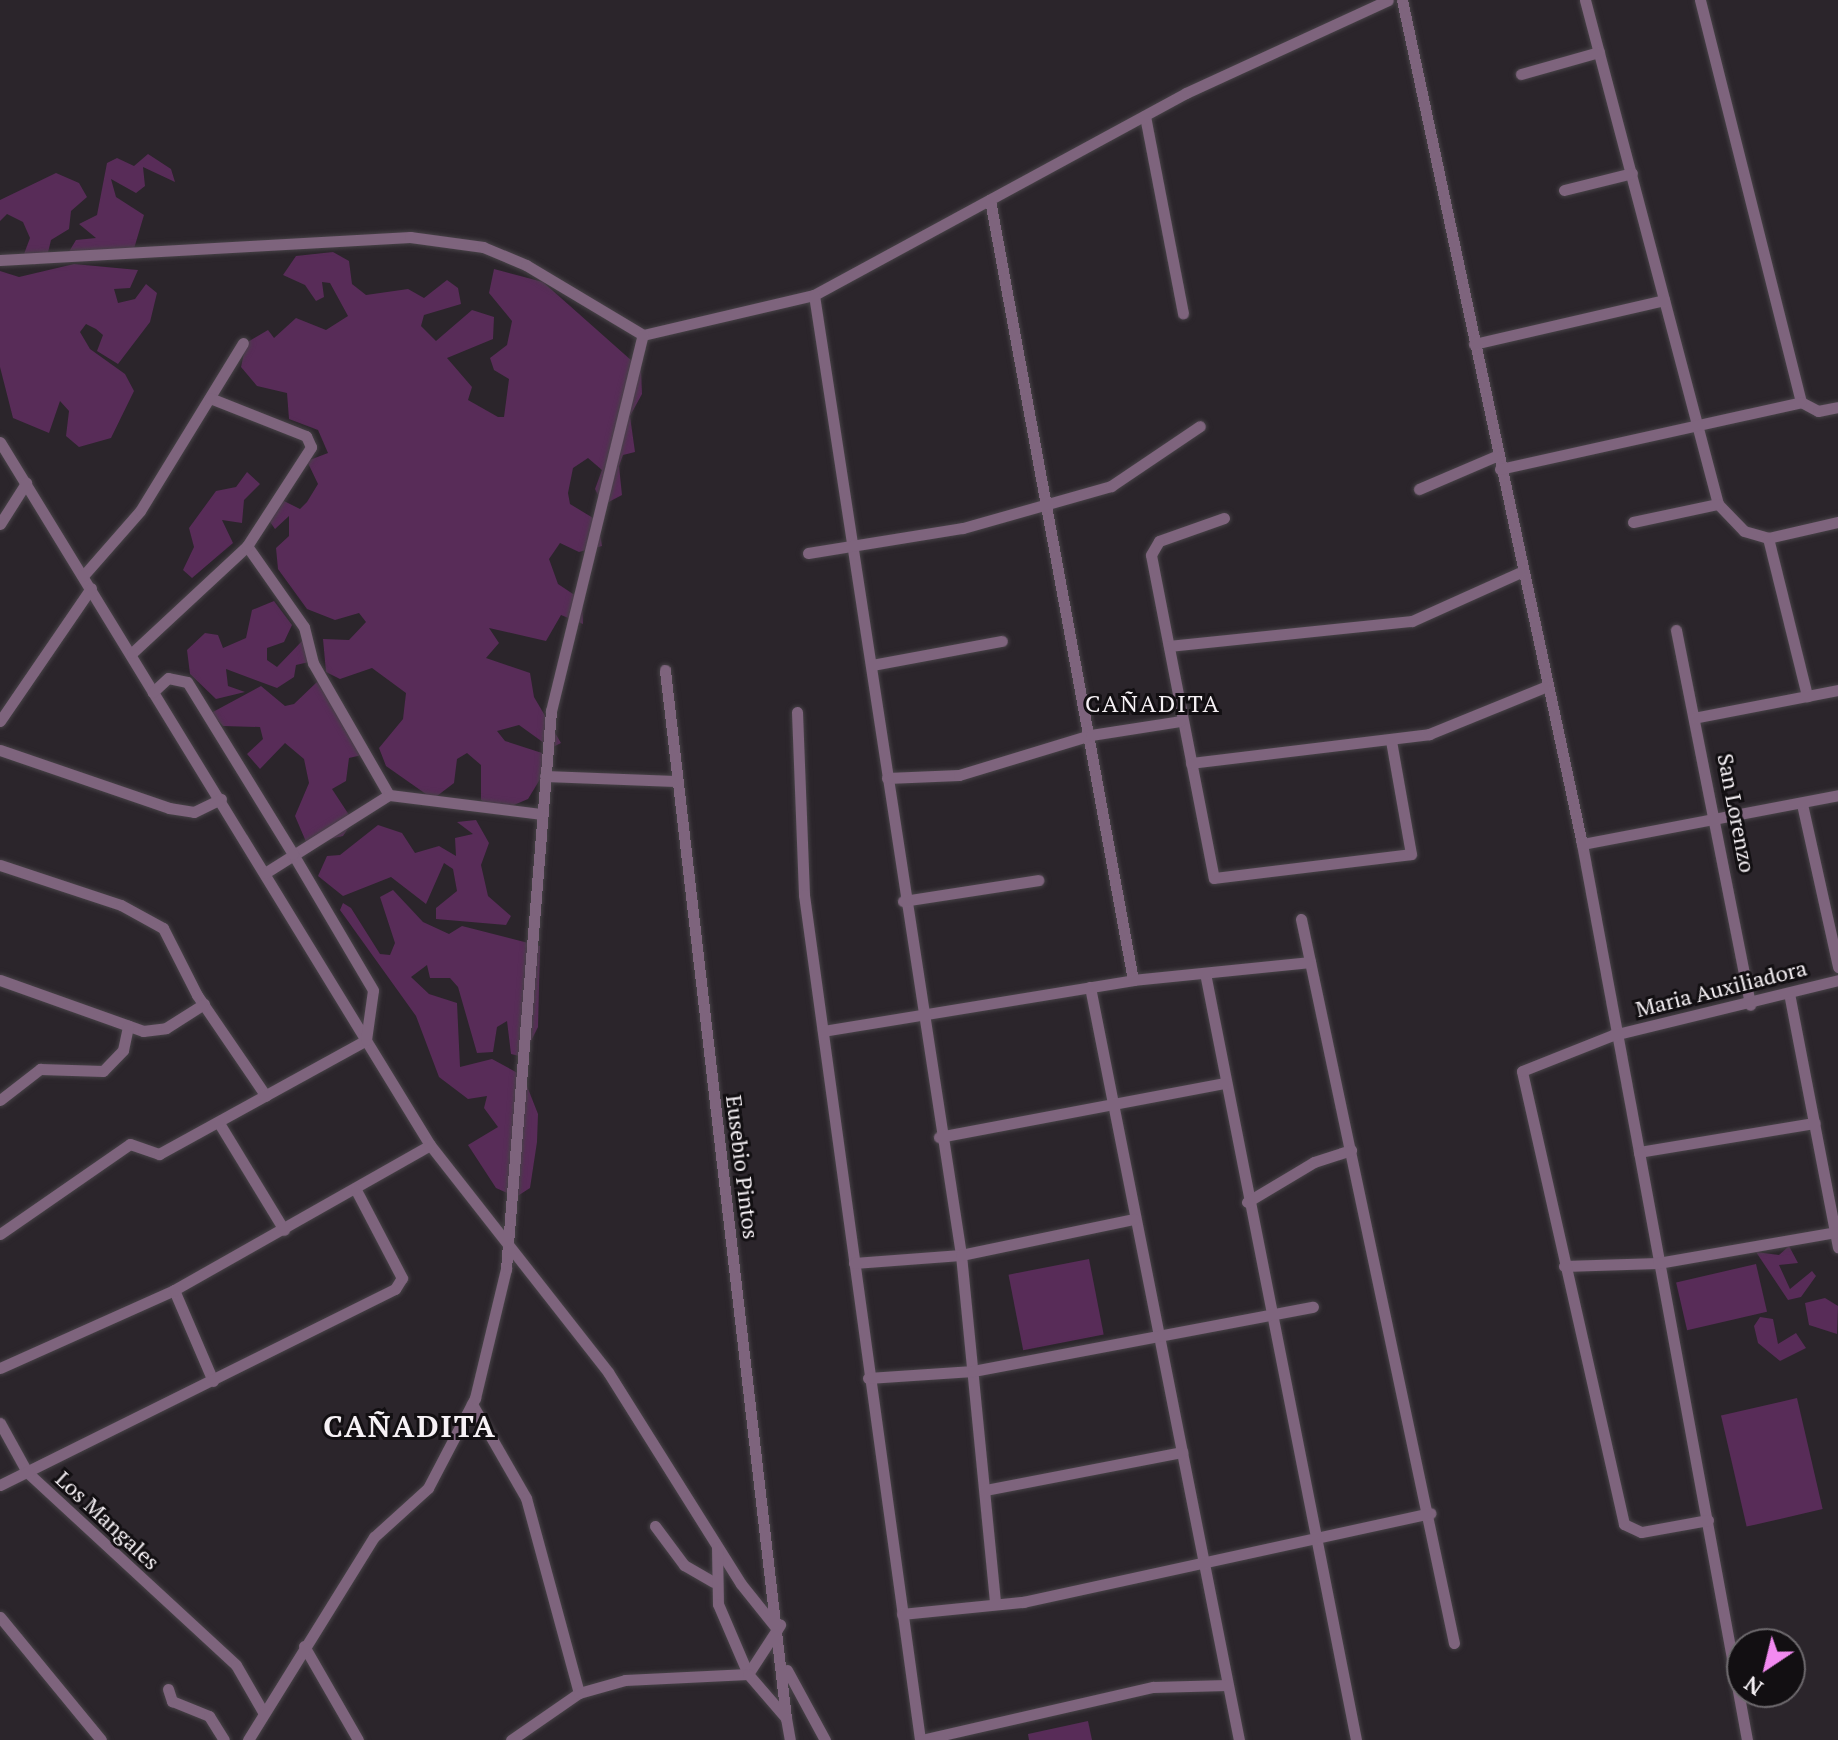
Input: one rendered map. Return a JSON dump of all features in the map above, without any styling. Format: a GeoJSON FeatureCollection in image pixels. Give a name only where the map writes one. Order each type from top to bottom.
{"type":"FeatureCollection","features":[{"type":"Feature","properties":{"kind":"street"},"geometry":{"type":"LineString","coordinates":[[0,260],[410,237],[483,247],[526,265],[643,335],[814,295],[1145,116],[1388,0]]}},
{"type":"Feature","properties":{"kind":"street"},"geometry":{"type":"LineString","coordinates":[[1402,0],[1519,573],[1582,844],[1613,1035],[1639,1152],[1747,1740]]}},
{"type":"Feature","properties":{"kind":"street"},"geometry":{"type":"LineString","coordinates":[[1585,0],[1718,504],[1744,531],[1768,538],[1838,522]]}},
{"type":"Feature","properties":{"kind":"street"},"geometry":{"type":"LineString","coordinates":[[1700,0],[1801,402],[1813,411],[1838,407]]}},
{"type":"Feature","properties":{"kind":"street"},"geometry":{"type":"LineString","coordinates":[[1521,74],[1599,52]]}},
{"type":"Feature","properties":{"kind":"street"},"geometry":{"type":"LineString","coordinates":[[1145,116],[1183,313]]}},
{"type":"Feature","properties":{"kind":"street"},"geometry":{"type":"LineString","coordinates":[[1564,190],[1632,173]]}},
{"type":"Feature","properties":{"kind":"street"},"geometry":{"type":"LineString","coordinates":[[990,200],[1091,735],[1133,980]]}},
{"type":"Feature","properties":{"kind":"street"},"geometry":{"type":"LineString","coordinates":[[814,295],[872,665],[903,901],[939,1137],[961,1255],[995,1602]]}},
{"type":"Feature","properties":{"kind":"street"},"geometry":{"type":"LineString","coordinates":[[1474,344],[1664,300]]}},
{"type":"Feature","properties":{"kind":"street"},"geometry":{"type":"LineString","coordinates":[[248,1740],[374,1537],[428,1488],[472,1404],[506,1269],[505,1239],[520,1137],[541,814],[563,644],[610,488],[643,335]]}},
{"type":"Feature","properties":{"kind":"street"},"geometry":{"type":"LineString","coordinates":[[83,576],[140,511],[243,343]]}},
{"type":"Feature","properties":{"kind":"street"},"geometry":{"type":"LineString","coordinates":[[132,653],[247,546],[310,441],[210,398]]}},
{"type":"Feature","properties":{"kind":"street"},"geometry":{"type":"LineString","coordinates":[[1500,469],[1695,422],[1801,402]]}},
{"type":"Feature","properties":{"kind":"street"},"geometry":{"type":"LineString","coordinates":[[808,553],[963,528],[1121,481],[1200,426]]}},
{"type":"Feature","properties":{"kind":"street"},"geometry":{"type":"LineString","coordinates":[[0,442],[132,653],[430,1145],[608,1372],[717,1547],[779,1627],[748,1674]]}},
{"type":"Feature","properties":{"kind":"street"},"geometry":{"type":"LineString","coordinates":[[1419,489],[1496,456]]}},
{"type":"Feature","properties":{"kind":"street"},"geometry":{"type":"LineString","coordinates":[[0,524],[26,483]]}},
{"type":"Feature","properties":{"kind":"street"},"geometry":{"type":"LineString","coordinates":[[1633,522],[1718,504]]}},
{"type":"Feature","properties":{"kind":"street"},"geometry":{"type":"LineString","coordinates":[[1224,518],[1153,548],[1180,721],[1214,878],[1411,854],[1391,741]]}},
{"type":"Feature","properties":{"kind":"street"},"geometry":{"type":"LineString","coordinates":[[1768,538],[1807,696]]}},
{"type":"Feature","properties":{"kind":"street"},"geometry":{"type":"LineString","coordinates":[[247,546],[304,627],[313,663],[389,795]]}},
{"type":"Feature","properties":{"kind":"street"},"geometry":{"type":"LineString","coordinates":[[1169,646],[1412,621],[1519,573]]}},
{"type":"Feature","properties":{"kind":"street"},"geometry":{"type":"LineString","coordinates":[[0,721],[91,588]]}},
{"type":"Feature","properties":{"kind":"street","name":"San Lorenzo"},"geometry":{"type":"LineString","coordinates":[[1676,630],[1698,717],[1719,822],[1750,1005]]}},
{"type":"Feature","properties":{"kind":"street"},"geometry":{"type":"LineString","coordinates":[[872,665],[1002,641]]}},
{"type":"Feature","properties":{"kind":"street","name":"Eusebio Pintos"},"geometry":{"type":"LineString","coordinates":[[665,670],[675,781],[786,1668]]}},
{"type":"Feature","properties":{"kind":"street"},"geometry":{"type":"LineString","coordinates":[[153,692],[176,676],[187,682],[293,854],[373,990],[366,1040]]}},
{"type":"Feature","properties":{"kind":"street"},"geometry":{"type":"LineString","coordinates":[[1191,763],[1391,741],[1484,717],[1545,687]]}},
{"type":"Feature","properties":{"kind":"street"},"geometry":{"type":"LineString","coordinates":[[1698,717],[1838,690]]}},
{"type":"Feature","properties":{"kind":"street"},"geometry":{"type":"LineString","coordinates":[[797,712],[804,895],[868,1378],[921,1740],[1153,1687],[1227,1685]]}},
{"type":"Feature","properties":{"kind":"street"},"geometry":{"type":"LineString","coordinates":[[887,778],[989,769],[1091,735],[1180,721]]}},
{"type":"Feature","properties":{"kind":"street"},"geometry":{"type":"LineString","coordinates":[[0,750],[169,808],[194,812],[221,799]]}},
{"type":"Feature","properties":{"kind":"street"},"geometry":{"type":"LineString","coordinates":[[545,776],[675,781]]}},
{"type":"Feature","properties":{"kind":"street"},"geometry":{"type":"LineString","coordinates":[[265,873],[389,795],[541,814]]}},
{"type":"Feature","properties":{"kind":"street"},"geometry":{"type":"LineString","coordinates":[[1582,844],[1719,822],[1838,795]]}},
{"type":"Feature","properties":{"kind":"street"},"geometry":{"type":"LineString","coordinates":[[1802,804],[1838,967]]}},
{"type":"Feature","properties":{"kind":"street"},"geometry":{"type":"LineString","coordinates":[[0,865],[121,905],[163,928],[204,1004],[266,1096]]}},
{"type":"Feature","properties":{"kind":"street"},"geometry":{"type":"LineString","coordinates":[[903,901],[1038,880]]}},
{"type":"Feature","properties":{"kind":"street"},"geometry":{"type":"LineString","coordinates":[[1301,919],[1430,1513],[1454,1643]]}},
{"type":"Feature","properties":{"kind":"street"},"geometry":{"type":"LineString","coordinates":[[823,1031],[921,1018],[1133,980],[1310,962]]}},
{"type":"Feature","properties":{"kind":"street"},"geometry":{"type":"LineString","coordinates":[[1205,973],[1247,1202],[1356,1740]]}},
{"type":"Feature","properties":{"kind":"street"},"geometry":{"type":"LineString","coordinates":[[0,980],[128,1026],[166,1028],[204,1004]]}},
{"type":"Feature","properties":{"kind":"street","name":"Maria Auxiliadora"},"geometry":{"type":"LineString","coordinates":[[1564,1266],[1522,1071],[1613,1035],[1750,1005],[1838,980]]}},
{"type":"Feature","properties":{"kind":"street"},"geometry":{"type":"LineString","coordinates":[[1090,987],[1239,1740]]}},
{"type":"Feature","properties":{"kind":"street"},"geometry":{"type":"LineString","coordinates":[[1789,993],[1815,1123],[1836,1200],[1838,1247]]}},
{"type":"Feature","properties":{"kind":"street"},"geometry":{"type":"LineString","coordinates":[[0,1100],[40,1069],[103,1071],[123,1050],[128,1026]]}},
{"type":"Feature","properties":{"kind":"street"},"geometry":{"type":"LineString","coordinates":[[0,1234],[130,1144],[159,1154],[366,1040]]}},
{"type":"Feature","properties":{"kind":"street"},"geometry":{"type":"LineString","coordinates":[[939,1137],[1225,1083]]}},
{"type":"Feature","properties":{"kind":"street"},"geometry":{"type":"LineString","coordinates":[[219,1123],[284,1230]]}},
{"type":"Feature","properties":{"kind":"street"},"geometry":{"type":"LineString","coordinates":[[1639,1152],[1815,1123]]}},
{"type":"Feature","properties":{"kind":"street"},"geometry":{"type":"LineString","coordinates":[[0,1368],[174,1290],[356,1190],[430,1145]]}},
{"type":"Feature","properties":{"kind":"street"},"geometry":{"type":"LineString","coordinates":[[1247,1202],[1314,1162],[1351,1150]]}},
{"type":"Feature","properties":{"kind":"street"},"geometry":{"type":"LineString","coordinates":[[0,1485],[213,1381],[400,1284],[356,1190]]}},
{"type":"Feature","properties":{"kind":"street"},"geometry":{"type":"LineString","coordinates":[[854,1263],[961,1255],[1134,1219]]}},
{"type":"Feature","properties":{"kind":"street"},"geometry":{"type":"LineString","coordinates":[[1708,1520],[1641,1532],[1624,1524],[1564,1266],[1658,1263],[1835,1232]]}},
{"type":"Feature","properties":{"kind":"street"},"geometry":{"type":"LineString","coordinates":[[174,1290],[213,1381]]}},
{"type":"Feature","properties":{"kind":"street"},"geometry":{"type":"LineString","coordinates":[[868,1378],[973,1371],[1313,1307]]}},
{"type":"Feature","properties":{"kind":"street"},"geometry":{"type":"LineString","coordinates":[[472,1404],[526,1498],[579,1693]]}},
{"type":"Feature","properties":{"kind":"street","name":"Los Mangales"},"geometry":{"type":"LineString","coordinates":[[0,1423],[27,1472],[245,1674],[263,1712]]}},
{"type":"Feature","properties":{"kind":"street"},"geometry":{"type":"LineString","coordinates":[[985,1490],[1182,1452]]}},
{"type":"Feature","properties":{"kind":"street"},"geometry":{"type":"LineString","coordinates":[[902,1614],[995,1602],[1206,1563],[1430,1513]]}},
{"type":"Feature","properties":{"kind":"street"},"geometry":{"type":"LineString","coordinates":[[655,1526],[684,1565],[713,1582]]}},
{"type":"Feature","properties":{"kind":"street"},"geometry":{"type":"LineString","coordinates":[[717,1547],[713,1582],[748,1674],[786,1718]]}},
{"type":"Feature","properties":{"kind":"street"},"geometry":{"type":"LineString","coordinates":[[0,1617],[101,1740]]}},
{"type":"Feature","properties":{"kind":"street"},"geometry":{"type":"LineString","coordinates":[[304,1646],[358,1740]]}},
{"type":"Feature","properties":{"kind":"street"},"geometry":{"type":"LineString","coordinates":[[786,1668],[786,1718],[790,1740]]}},
{"type":"Feature","properties":{"kind":"street"},"geometry":{"type":"LineString","coordinates":[[786,1668],[825,1740]]}},
{"type":"Feature","properties":{"kind":"street"},"geometry":{"type":"LineString","coordinates":[[511,1740],[579,1693],[625,1680],[748,1674]]}},
{"type":"Feature","properties":{"kind":"street"},"geometry":{"type":"LineString","coordinates":[[168,1689],[172,1701],[209,1716],[224,1740]]}},
{"type":"Feature","properties":{"kind":"shaded area"},"geometry":{"type":"Polygon","coordinates":[[[148,154],[171,169],[175,182],[143,167],[145,186],[136,193],[111,179],[116,197],[144,215],[133,252],[96,261],[67,255],[76,240],[96,238],[79,224],[97,215],[107,163],[117,158],[134,166],[148,154]]]}},
{"type":"Feature","properties":{"kind":"shaded area"},"geometry":{"type":"Polygon","coordinates":[[[56,173],[79,183],[87,197],[71,211],[69,229],[51,240],[46,261],[34,265],[24,254],[30,238],[23,222],[7,214],[0,221],[0,200],[56,173]]]}},
{"type":"Feature","properties":{"kind":"shaded area"},"geometry":{"type":"Polygon","coordinates":[[[333,252],[349,261],[352,284],[366,295],[408,289],[424,298],[447,280],[458,288],[461,304],[424,315],[421,326],[436,341],[472,310],[494,317],[493,339],[447,358],[472,387],[468,400],[498,417],[504,417],[509,379],[494,370],[490,358],[507,345],[512,321],[489,293],[494,269],[543,282],[641,369],[642,394],[630,416],[635,452],[623,455],[619,466],[622,495],[603,505],[595,489],[602,470],[588,458],[573,468],[568,493],[570,504],[598,521],[602,546],[579,552],[560,543],[549,559],[558,584],[582,600],[583,624],[561,615],[546,641],[489,628],[499,643],[486,658],[530,673],[534,697],[561,743],[551,748],[519,725],[497,731],[505,741],[542,753],[542,776],[528,799],[514,805],[493,808],[481,800],[481,765],[467,753],[457,759],[454,783],[433,799],[386,766],[379,748],[403,719],[406,693],[372,668],[340,679],[326,672],[323,639],[349,640],[366,622],[359,613],[335,620],[307,609],[278,569],[276,548],[289,536],[289,516],[275,529],[268,519],[278,498],[300,509],[307,502],[318,484],[307,461],[328,453],[318,430],[289,419],[287,393],[257,386],[241,367],[246,343],[268,330],[274,338],[296,318],[326,330],[348,316],[330,283],[322,282],[324,297],[316,301],[305,285],[283,275],[296,256],[333,252]]]}},
{"type":"Feature","properties":{"kind":"shaded area"},"geometry":{"type":"Polygon","coordinates":[[[74,264],[138,270],[130,288],[114,289],[118,303],[135,299],[146,284],[157,293],[150,322],[118,364],[97,351],[103,335],[96,329],[86,324],[80,332],[90,349],[125,374],[134,391],[111,438],[79,447],[66,436],[69,411],[60,401],[49,433],[13,418],[0,367],[0,271],[19,277],[74,264]]]}},
{"type":"Feature","properties":{"kind":"shaded area"},"geometry":{"type":"Polygon","coordinates":[[[247,472],[260,484],[244,500],[242,523],[222,520],[233,543],[192,578],[183,570],[194,547],[189,528],[216,491],[236,487],[247,472]]]}},
{"type":"Feature","properties":{"kind":"shaded area"},"geometry":{"type":"Polygon","coordinates":[[[274,601],[292,625],[284,642],[267,648],[267,660],[277,667],[303,640],[309,662],[296,665],[294,677],[277,688],[226,669],[228,686],[245,692],[216,699],[190,674],[187,650],[205,633],[218,635],[223,648],[246,638],[252,610],[274,601]]]}},
{"type":"Feature","properties":{"kind":"shaded area"},"geometry":{"type":"Polygon","coordinates":[[[318,681],[366,744],[362,755],[349,758],[346,781],[332,789],[353,821],[343,836],[307,844],[295,816],[309,783],[304,759],[285,743],[260,769],[247,754],[263,739],[260,727],[223,726],[211,713],[261,686],[285,706],[294,704],[318,681]]]}},
{"type":"Feature","properties":{"kind":"shaded area"},"geometry":{"type":"Polygon","coordinates":[[[476,820],[489,843],[481,865],[488,896],[511,916],[506,925],[436,919],[436,908],[457,891],[453,869],[444,863],[426,904],[391,877],[343,896],[318,876],[327,856],[340,855],[378,825],[402,833],[415,853],[439,846],[456,856],[455,838],[473,834],[457,822],[476,820]]]}},
{"type":"Feature","properties":{"kind":"shaded area"},"geometry":{"type":"Polygon","coordinates":[[[393,890],[423,922],[449,934],[462,926],[540,946],[538,1027],[523,1057],[511,1054],[507,1021],[497,1027],[493,1052],[477,1053],[458,987],[450,978],[430,978],[427,965],[411,977],[429,994],[457,1003],[460,1067],[492,1059],[523,1076],[538,1114],[537,1142],[530,1188],[516,1197],[496,1188],[468,1145],[498,1127],[484,1108],[487,1096],[468,1099],[439,1077],[416,1016],[340,910],[343,903],[351,908],[380,954],[390,955],[395,943],[380,897],[393,890]]]}},
{"type":"Feature","properties":{"kind":"shaded area"},"geometry":{"type":"Polygon","coordinates":[[[1789,1246],[1798,1263],[1779,1265],[1790,1289],[1812,1271],[1816,1276],[1801,1297],[1788,1300],[1756,1252],[1779,1255],[1789,1246]]]}},
{"type":"Feature","properties":{"kind":"shaded area"},"geometry":{"type":"Polygon","coordinates":[[[1089,1259],[1104,1335],[1023,1350],[1009,1275],[1089,1259]]]}},
{"type":"Feature","properties":{"kind":"shaded area"},"geometry":{"type":"Polygon","coordinates":[[[1756,1264],[1767,1312],[1687,1330],[1676,1282],[1756,1264]]]}},
{"type":"Feature","properties":{"kind":"shaded area"},"geometry":{"type":"Polygon","coordinates":[[[1825,1298],[1838,1306],[1837,1334],[1809,1325],[1805,1303],[1825,1298]]]}},
{"type":"Feature","properties":{"kind":"shaded area"},"geometry":{"type":"Polygon","coordinates":[[[1760,1317],[1773,1319],[1778,1344],[1796,1333],[1806,1348],[1780,1361],[1758,1343],[1754,1326],[1760,1317]]]}},
{"type":"Feature","properties":{"kind":"shaded area"},"geometry":{"type":"Polygon","coordinates":[[[1797,1398],[1823,1509],[1747,1527],[1721,1416],[1797,1398]]]}},
{"type":"Feature","properties":{"kind":"shaded area"},"geometry":{"type":"Polygon","coordinates":[[[1088,1721],[1092,1740],[1029,1740],[1028,1734],[1088,1721]]]}},
{"type":"Feature","properties":{"kind":"district","name":"CAÑADITA"},"geometry":{"type":"Point","coordinates":[1153,704]}},
{"type":"Feature","properties":{"kind":"district","name":"CAÑADITA"},"geometry":{"type":"Point","coordinates":[410,1426]}}]}
